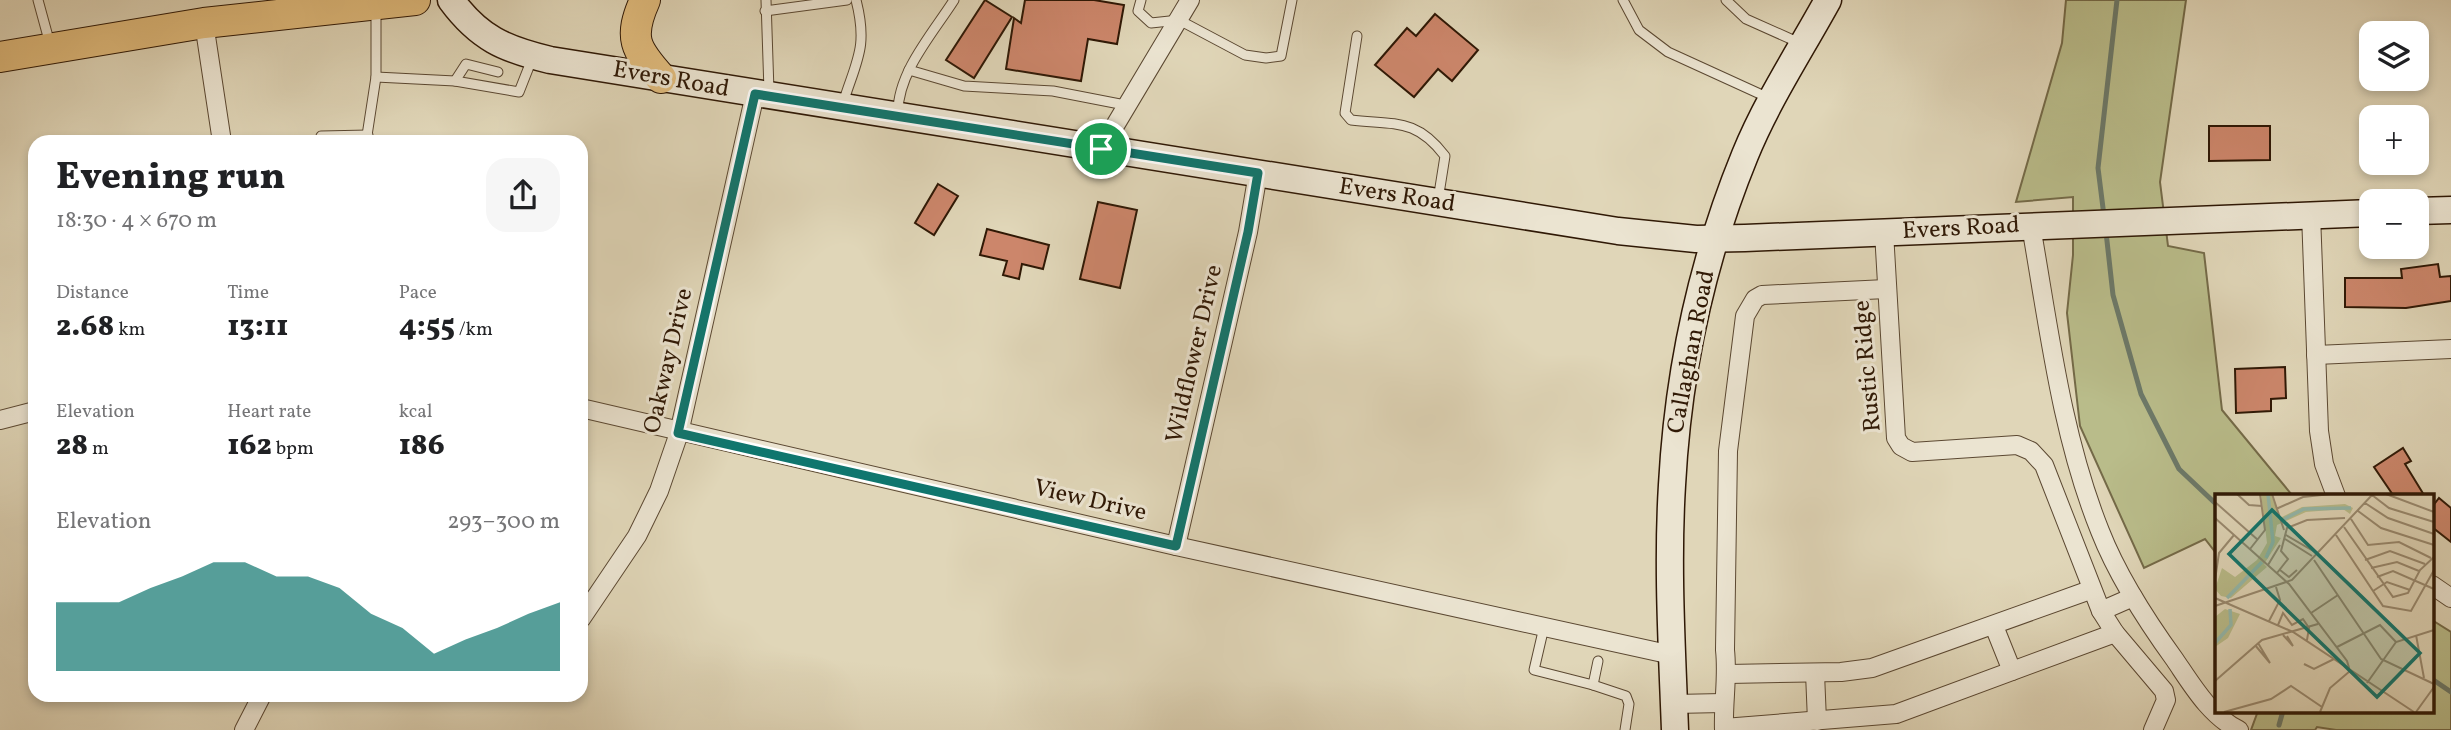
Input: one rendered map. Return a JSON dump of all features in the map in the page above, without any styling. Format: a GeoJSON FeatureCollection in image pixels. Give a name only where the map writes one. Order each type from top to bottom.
{"type":"FeatureCollection","features":[{"type":"Feature","properties":{"kind":"main road"},"geometry":{"type":"LineString","coordinates":[[0,57],[204,23],[415,0]]}},
{"type":"Feature","properties":{"kind":"main road","name":"Evers Road"},"geometry":{"type":"LineString","coordinates":[[451,0],[468,23],[503,60],[534,56],[841,108],[1618,231],[1714,238],[2359,213]]}},
{"type":"Feature","properties":{"kind":"main road"},"geometry":{"type":"LineString","coordinates":[[645,0],[634,37],[642,57],[661,78]]}},
{"type":"Feature","properties":{"kind":"main road","name":"Callaghan Road"},"geometry":{"type":"LineString","coordinates":[[1675,717],[1671,524],[1675,444],[1698,299],[1714,238],[1746,153],[1828,0]]}},
{"type":"Feature","properties":{"kind":"main road"},"geometry":{"type":"LineString","coordinates":[[2429,211],[2451,210]]}},
{"type":"Feature","properties":{"kind":"street"},"geometry":{"type":"LineString","coordinates":[[1101,149],[1189,0]]}},
{"type":"Feature","properties":{"kind":"street"},"geometry":{"type":"LineString","coordinates":[[204,23],[221,135]]}},
{"type":"Feature","properties":{"kind":"street","name":"Oakway Drive"},"geometry":{"type":"LineString","coordinates":[[588,609],[637,536],[659,491],[678,433],[762,95]]}},
{"type":"Feature","properties":{"kind":"street","name":"Wildflower Drive"},"geometry":{"type":"LineString","coordinates":[[1176,546],[1248,232],[1258,173]]}},
{"type":"Feature","properties":{"kind":"street"},"geometry":{"type":"LineString","coordinates":[[2311,215],[2319,431],[2324,464],[2336,494]]}},
{"type":"Feature","properties":{"kind":"street"},"geometry":{"type":"LineString","coordinates":[[2031,226],[2066,422],[2081,479],[2101,534],[2133,597],[2202,699],[2221,719],[2239,730]]}},
{"type":"Feature","properties":{"kind":"street","name":"Rustic Ridge"},"geometry":{"type":"LineString","coordinates":[[1884,232],[1893,425],[1901,446],[1912,452],[2017,445],[2031,451],[2044,465],[2090,590]]}},
{"type":"Feature","properties":{"kind":"street","name":"Callaghan Road"},"geometry":{"type":"LineString","coordinates":[[1724,729],[1723,703],[1728,674],[1725,625],[1728,451],[1745,316],[1755,299],[1777,293],[1886,289]]}},
{"type":"Feature","properties":{"kind":"street"},"geometry":{"type":"LineString","coordinates":[[2316,355],[2451,349]]}},
{"type":"Feature","properties":{"kind":"street","name":"View Drive"},"geometry":{"type":"LineString","coordinates":[[588,410],[678,433],[1176,546],[1672,654]]}},
{"type":"Feature","properties":{"kind":"street"},"geometry":{"type":"LineString","coordinates":[[0,420],[28,413]]}},
{"type":"Feature","properties":{"kind":"street"},"geometry":{"type":"LineString","coordinates":[[2434,586],[2451,598]]}},
{"type":"Feature","properties":{"kind":"street"},"geometry":{"type":"LineString","coordinates":[[1728,674],[1841,673],[1889,664],[2090,590],[2115,634],[2164,691],[2166,700],[2153,730]]}},
{"type":"Feature","properties":{"kind":"street"},"geometry":{"type":"LineString","coordinates":[[2101,611],[2133,597]]}},
{"type":"Feature","properties":{"kind":"street"},"geometry":{"type":"LineString","coordinates":[[1994,626],[2012,671]]}},
{"type":"Feature","properties":{"kind":"street"},"geometry":{"type":"LineString","coordinates":[[1724,729],[1896,714],[2115,634]]}},
{"type":"Feature","properties":{"kind":"street"},"geometry":{"type":"LineString","coordinates":[[1815,673],[1817,721]]}},
{"type":"Feature","properties":{"kind":"street"},"geometry":{"type":"LineString","coordinates":[[244,730],[258,702]]}},
{"type":"Feature","properties":{"kind":"street"},"geometry":{"type":"LineString","coordinates":[[1675,717],[1723,703]]}},
{"type":"Feature","properties":{"kind":"lane"},"geometry":{"type":"LineString","coordinates":[[38,0],[52,49]]}},
{"type":"Feature","properties":{"kind":"lane"},"geometry":{"type":"LineString","coordinates":[[762,95],[766,0]]}},
{"type":"Feature","properties":{"kind":"lane"},"geometry":{"type":"LineString","coordinates":[[765,11],[847,0]]}},
{"type":"Feature","properties":{"kind":"lane"},"geometry":{"type":"LineString","coordinates":[[841,108],[863,45],[864,30],[856,0]]}},
{"type":"Feature","properties":{"kind":"lane"},"geometry":{"type":"LineString","coordinates":[[898,117],[901,86],[954,0]]}},
{"type":"Feature","properties":{"kind":"lane"},"geometry":{"type":"LineString","coordinates":[[1141,0],[1138,11],[1151,23],[1179,20],[1245,55],[1266,58],[1282,56],[1292,0]]}},
{"type":"Feature","properties":{"kind":"lane"},"geometry":{"type":"LineString","coordinates":[[1623,0],[1639,30],[1668,52],[1773,100]]}},
{"type":"Feature","properties":{"kind":"lane"},"geometry":{"type":"LineString","coordinates":[[1726,0],[1746,19],[1804,44]]}},
{"type":"Feature","properties":{"kind":"lane"},"geometry":{"type":"LineString","coordinates":[[367,135],[376,77],[377,5]]}},
{"type":"Feature","properties":{"kind":"lane"},"geometry":{"type":"LineString","coordinates":[[1357,36],[1345,113],[1351,120],[1416,128],[1434,141],[1445,156],[1438,202]]}},
{"type":"Feature","properties":{"kind":"lane"},"geometry":{"type":"LineString","coordinates":[[376,77],[455,80],[519,92],[534,56]]}},
{"type":"Feature","properties":{"kind":"lane"},"geometry":{"type":"LineString","coordinates":[[455,80],[466,64],[503,60],[493,86]]}},
{"type":"Feature","properties":{"kind":"lane"},"geometry":{"type":"LineString","coordinates":[[909,70],[964,86],[1053,91],[1125,105]]}},
{"type":"Feature","properties":{"kind":"lane"},"geometry":{"type":"LineString","coordinates":[[1544,627],[1534,670],[1626,696],[1629,704],[1625,730]]}},
{"type":"Feature","properties":{"kind":"lane"},"geometry":{"type":"LineString","coordinates":[[1594,685],[1598,661]]}},
{"type":"Feature","properties":{"kind":"green space"},"geometry":{"type":"Polygon","coordinates":[[[2066,0],[2186,0],[2160,182],[2168,246],[2204,253],[2222,410],[2291,494],[2215,494],[2215,552],[2205,539],[2144,568],[2080,426],[2067,313],[2073,255],[2073,197],[2016,202],[2062,43],[2066,0]]]}},
{"type":"Feature","properties":{"kind":"green space"},"geometry":{"type":"Polygon","coordinates":[[[2434,621],[2451,632],[2451,730],[2336,730],[2317,727],[2315,730],[2251,730],[2258,712],[2434,712],[2434,621]]]}},
{"type":"Feature","properties":{"kind":"building"},"geometry":{"type":"Polygon","coordinates":[[[985,0],[1012,17],[974,78],[946,60],[985,0]]]}},
{"type":"Feature","properties":{"kind":"building"},"geometry":{"type":"Polygon","coordinates":[[[1025,0],[1094,0],[1124,5],[1117,44],[1088,39],[1081,81],[1006,69],[1014,18],[1021,23],[1025,0]]]}},
{"type":"Feature","properties":{"kind":"building"},"geometry":{"type":"Polygon","coordinates":[[[1435,14],[1478,50],[1452,81],[1438,69],[1414,97],[1375,65],[1407,28],[1416,36],[1435,14]]]}},
{"type":"Feature","properties":{"kind":"building"},"geometry":{"type":"Polygon","coordinates":[[[2209,126],[2270,126],[2270,160],[2209,161],[2209,126]]]}},
{"type":"Feature","properties":{"kind":"building"},"geometry":{"type":"Polygon","coordinates":[[[938,184],[958,196],[934,235],[915,223],[938,184]]]}},
{"type":"Feature","properties":{"kind":"building"},"geometry":{"type":"Polygon","coordinates":[[[1098,202],[1137,210],[1120,288],[1080,279],[1098,202]]]}},
{"type":"Feature","properties":{"kind":"building"},"geometry":{"type":"Polygon","coordinates":[[[987,229],[1049,245],[1043,269],[1022,264],[1019,279],[1003,275],[1007,261],[980,255],[987,229]]]}},
{"type":"Feature","properties":{"kind":"building"},"geometry":{"type":"Polygon","coordinates":[[[2438,264],[2440,277],[2451,276],[2451,301],[2406,308],[2345,307],[2345,278],[2402,278],[2401,269],[2438,264]]]}},
{"type":"Feature","properties":{"kind":"building"},"geometry":{"type":"Polygon","coordinates":[[[2285,367],[2286,398],[2271,399],[2271,411],[2236,413],[2235,369],[2285,367]]]}},
{"type":"Feature","properties":{"kind":"building"},"geometry":{"type":"Polygon","coordinates":[[[2403,448],[2411,461],[2405,464],[2423,494],[2392,494],[2374,467],[2403,448]]]}},
{"type":"Feature","properties":{"kind":"building"},"geometry":{"type":"Polygon","coordinates":[[[2439,498],[2451,508],[2451,542],[2434,529],[2434,504],[2439,498]]]}},
{"type":"Feature","properties":{"kind":"waterway"},"geometry":{"type":"LineString","coordinates":[[2104,216],[2098,168],[2117,0]]}},
{"type":"Feature","properties":{"kind":"waterway"},"geometry":{"type":"LineString","coordinates":[[2106,232],[2113,295],[2141,394],[2179,469],[2215,503]]}},
{"type":"Feature","properties":{"kind":"waterway"},"geometry":{"type":"LineString","coordinates":[[2434,680],[2451,692]]}},
{"type":"Feature","properties":{"kind":"waterway"},"geometry":{"type":"LineString","coordinates":[[2279,725],[2283,712]]}},
{"type":"Feature","properties":{"kind":"route"},"geometry":{"type":"LineString","coordinates":[[755,94],[1101,149],[1258,173],[1248,232],[1176,546],[678,433],[755,94]]}}]}
